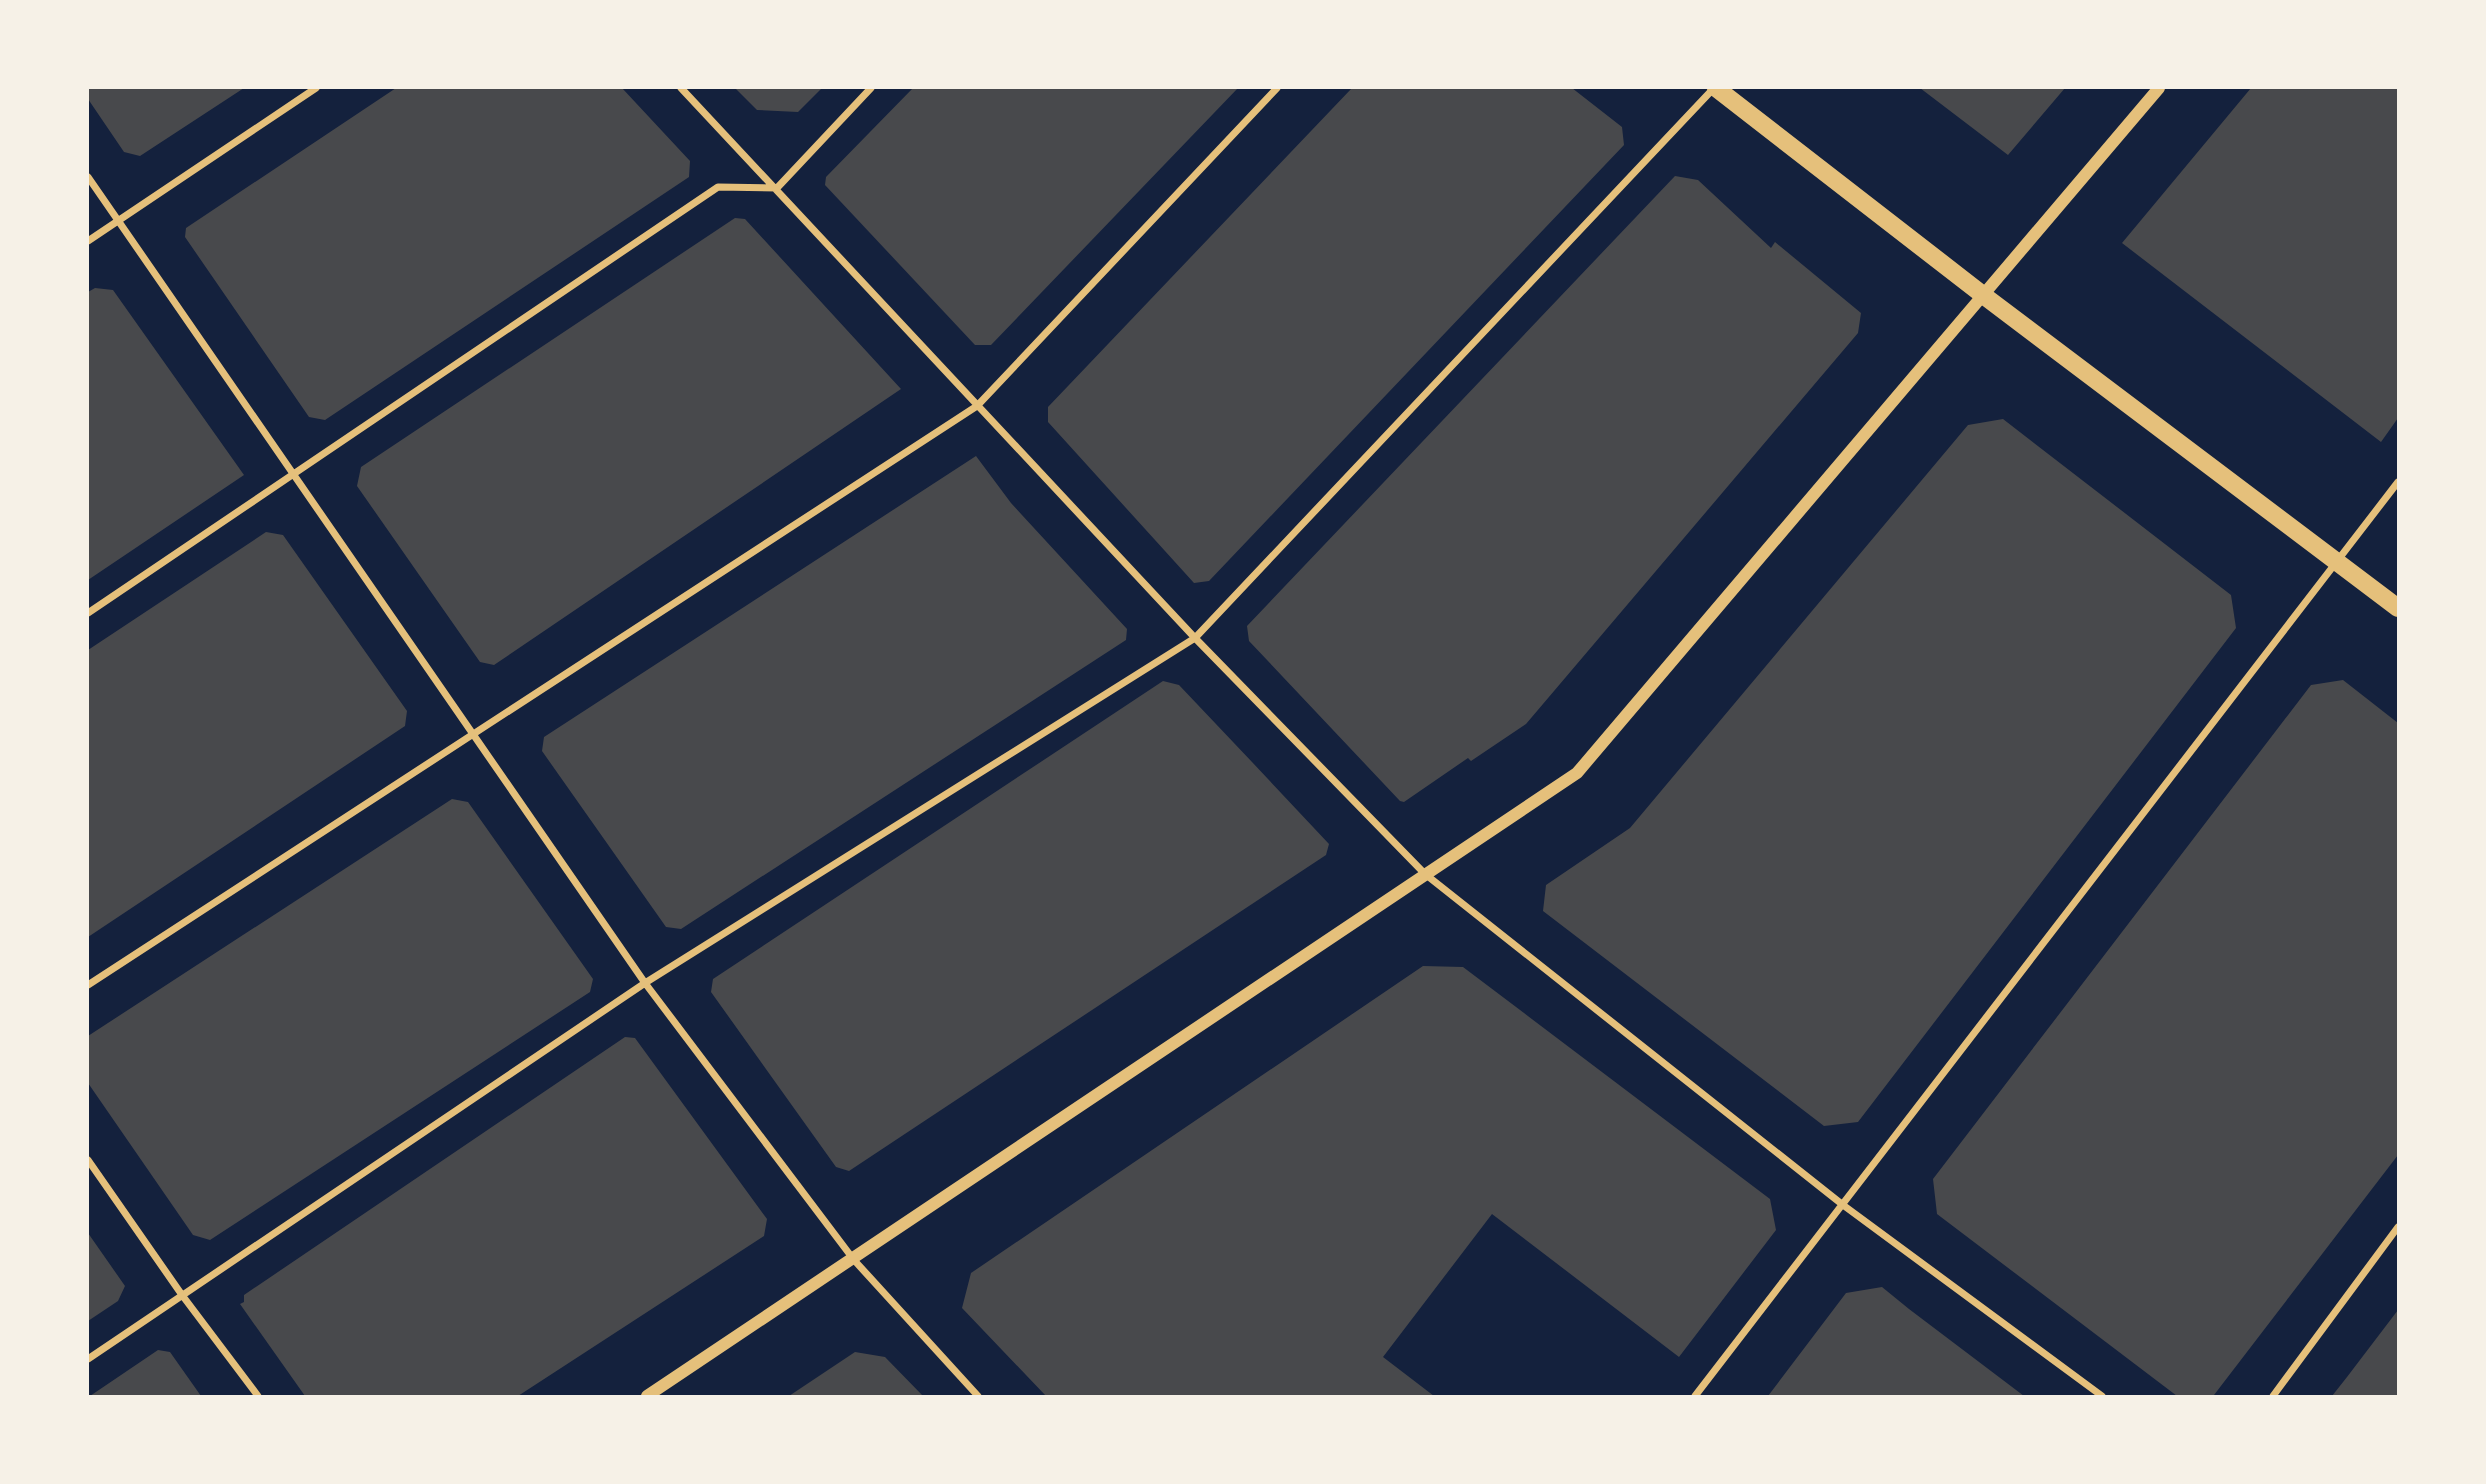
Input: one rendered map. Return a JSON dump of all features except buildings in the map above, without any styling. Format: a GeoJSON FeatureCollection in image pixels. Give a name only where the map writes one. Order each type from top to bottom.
{"type":"FeatureCollection","features":[{"type":"Feature","properties":{"kind":"main road"},"geometry":{"type":"LineString","coordinates":[[1715,88],[1983,295],[2399,608]]}},
{"type":"Feature","properties":{"kind":"street"},"geometry":{"type":"LineString","coordinates":[[88,241],[316,88]]}},
{"type":"Feature","properties":{"kind":"street"},"geometry":{"type":"LineString","coordinates":[[681,88],[1195,638],[1425,874],[1843,1205],[2102,1396]]}},
{"type":"Feature","properties":{"kind":"street"},"geometry":{"type":"LineString","coordinates":[[88,613],[718,187],[777,188],[871,88]]}},
{"type":"Feature","properties":{"kind":"street"},"geometry":{"type":"LineString","coordinates":[[88,985],[471,733],[977,406],[1277,88]]}},
{"type":"Feature","properties":{"kind":"street"},"geometry":{"type":"LineString","coordinates":[[88,1359],[645,984],[1195,638],[1715,88]]}},
{"type":"Feature","properties":{"kind":"street"},"geometry":{"type":"LineString","coordinates":[[647,1396],[854,1260],[1577,773],[2159,88]]}},
{"type":"Feature","properties":{"kind":"street"},"geometry":{"type":"LineString","coordinates":[[88,177],[645,984],[854,1260],[978,1396]]}},
{"type":"Feature","properties":{"kind":"street"},"geometry":{"type":"LineString","coordinates":[[1695,1396],[2399,482]]}},
{"type":"Feature","properties":{"kind":"street"},"geometry":{"type":"LineString","coordinates":[[88,1160],[182,1296],[258,1396]]}},
{"type":"Feature","properties":{"kind":"street"},"geometry":{"type":"LineString","coordinates":[[2273,1396],[2399,1227]]}}]}
